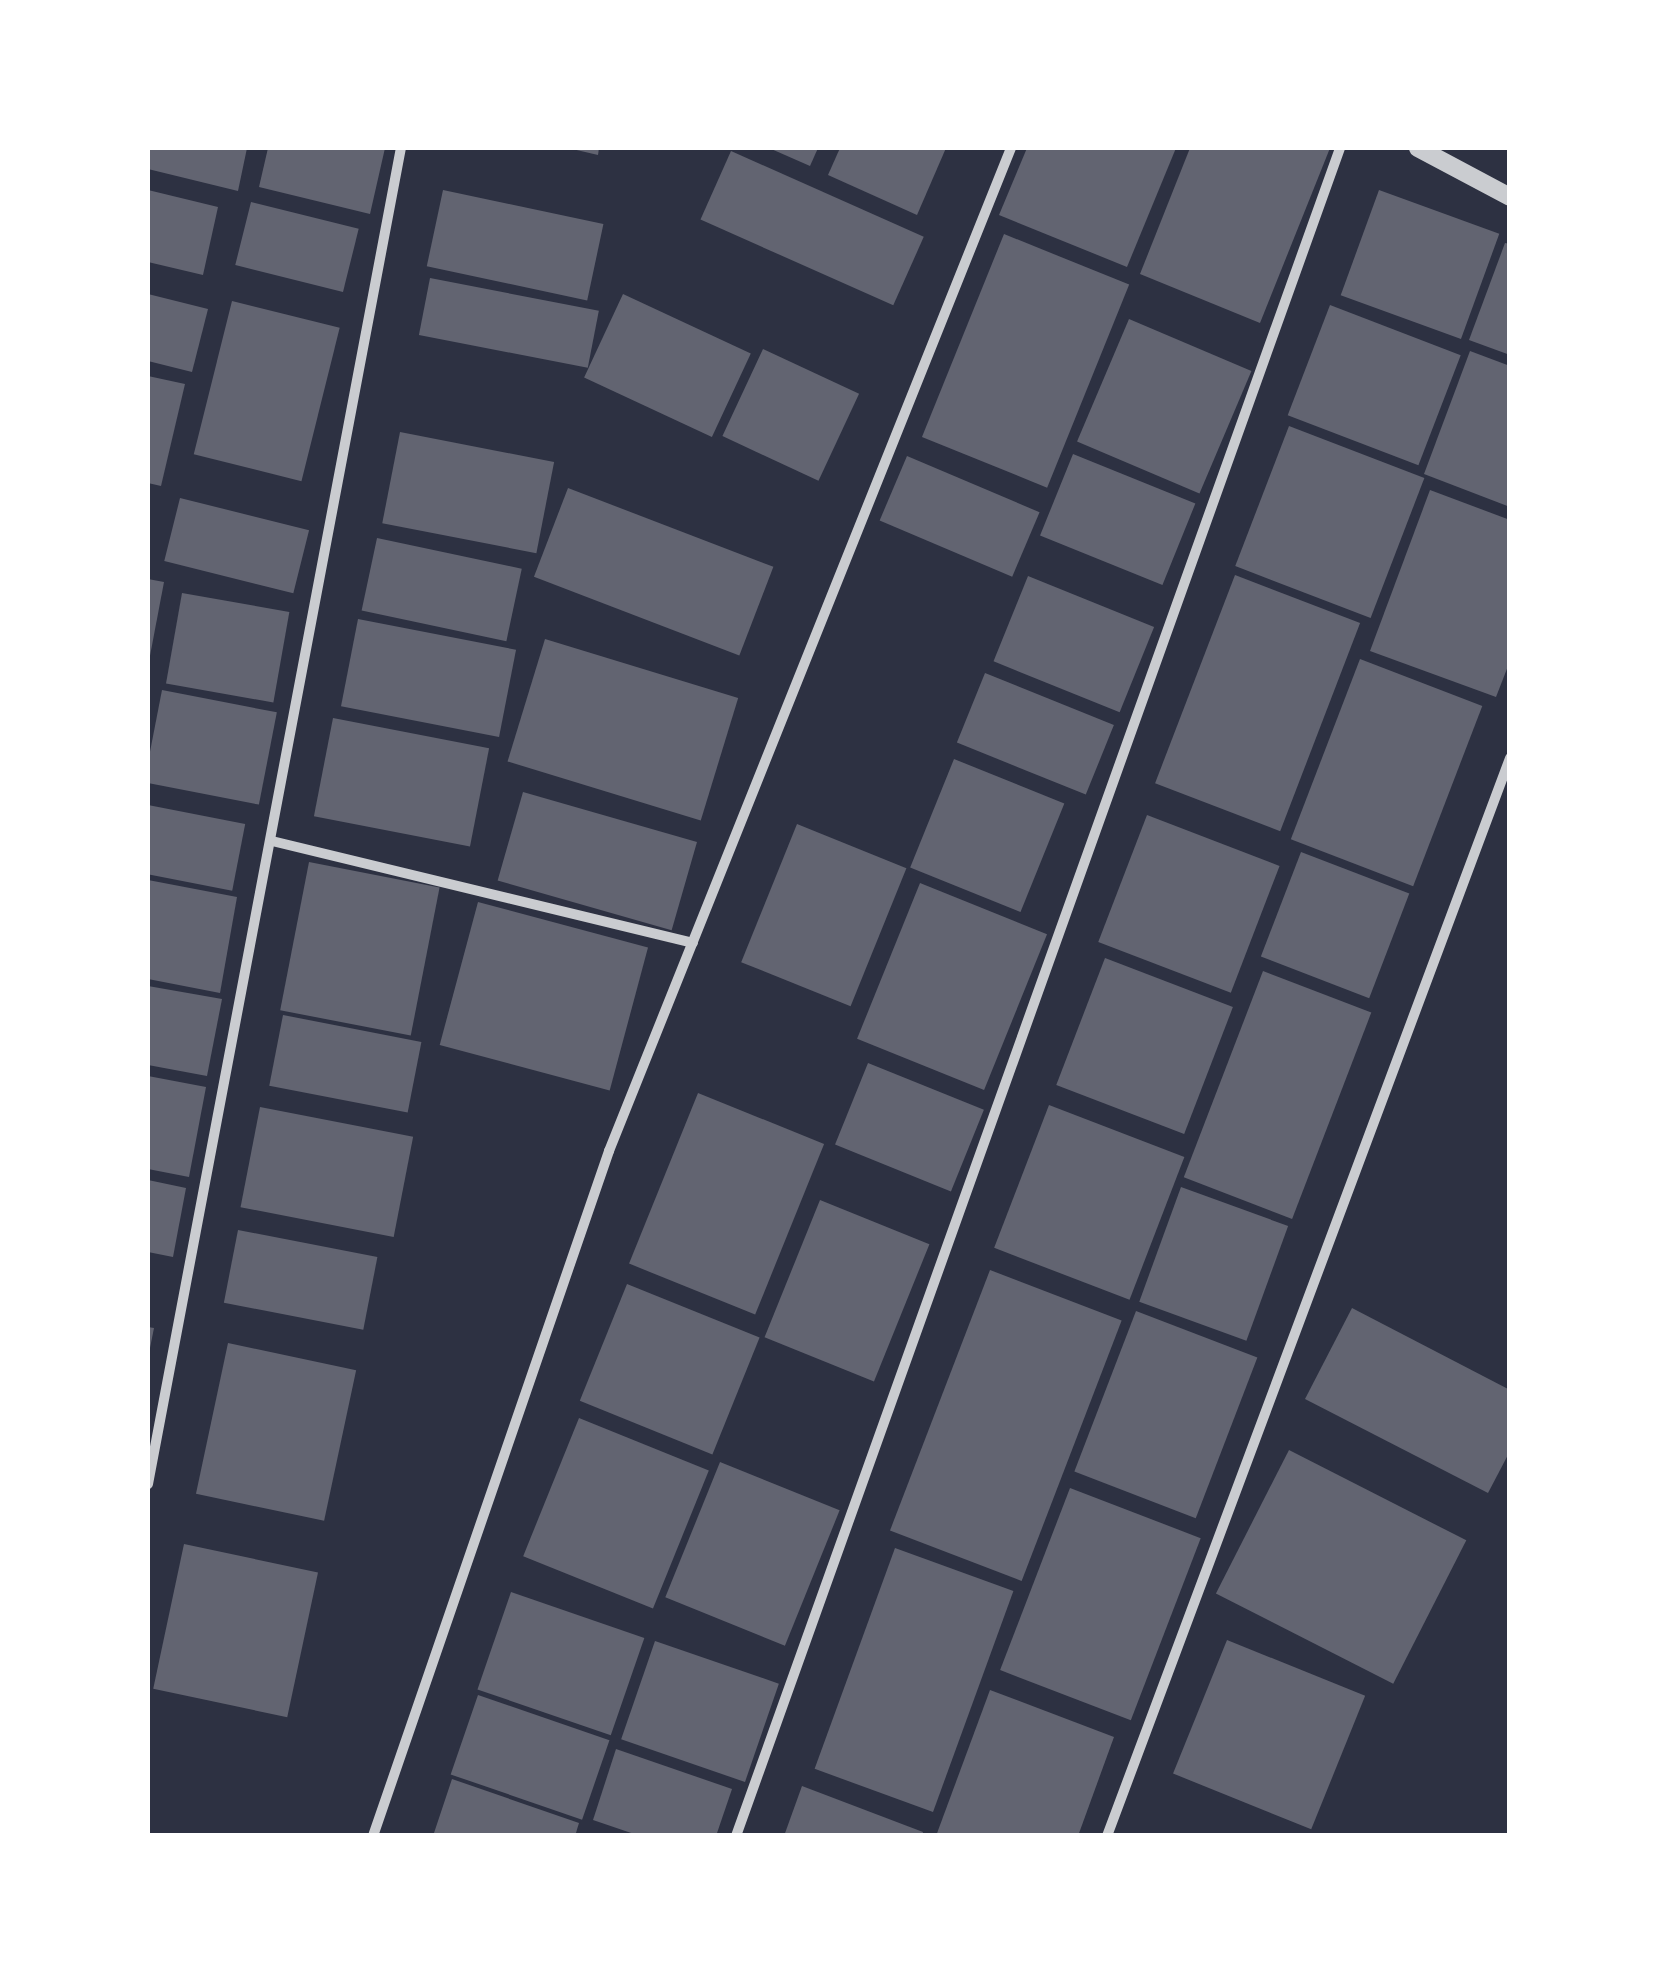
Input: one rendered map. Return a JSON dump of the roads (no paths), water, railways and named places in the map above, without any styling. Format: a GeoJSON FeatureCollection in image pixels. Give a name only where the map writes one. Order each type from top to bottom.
{"type":"FeatureCollection","features":[{"type":"Feature","properties":{"kind":"street"},"geometry":{"type":"LineString","coordinates":[[148,1484],[401,148]]}},
{"type":"Feature","properties":{"kind":"street"},"geometry":{"type":"LineString","coordinates":[[372,1836],[609,1150],[1012,148]]}},
{"type":"Feature","properties":{"kind":"street"},"geometry":{"type":"LineString","coordinates":[[736,1836],[1340,148]]}},
{"type":"Feature","properties":{"kind":"street"},"geometry":{"type":"LineString","coordinates":[[1418,148],[1510,197]]}},
{"type":"Feature","properties":{"kind":"street"},"geometry":{"type":"LineString","coordinates":[[1107,1836],[1510,758]]}},
{"type":"Feature","properties":{"kind":"street"},"geometry":{"type":"LineString","coordinates":[[272,842],[693,943]]}}]}
